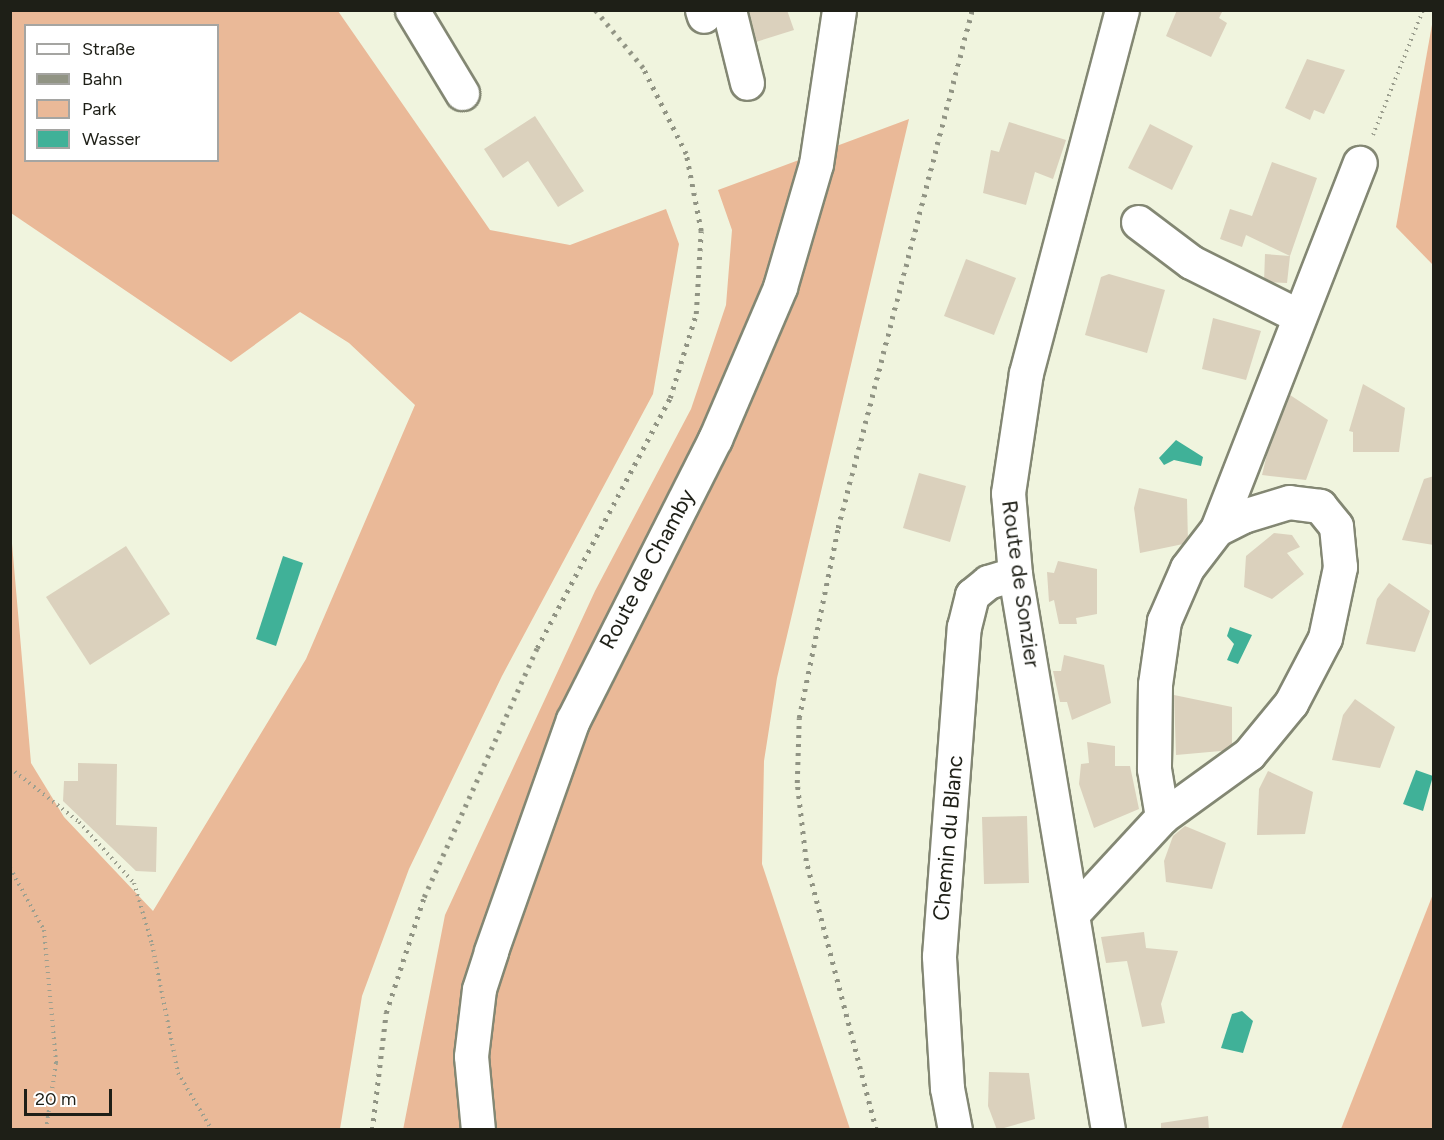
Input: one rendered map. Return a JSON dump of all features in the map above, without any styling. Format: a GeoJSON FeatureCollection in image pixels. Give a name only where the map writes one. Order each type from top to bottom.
{"type":"FeatureCollection","features":[{"type":"Feature","properties":{"kind":"street"},"geometry":{"type":"LineString","coordinates":[[412,10],[462,93]]}},
{"type":"Feature","properties":{"kind":"street","name":"Route de Chamby"},"geometry":{"type":"LineString","coordinates":[[478,1130],[471,1056],[479,989],[490,951],[573,720],[715,439],[780,287],[816,164],[839,10]]}},
{"type":"Feature","properties":{"kind":"street","name":"Route de Sonzier"},"geometry":{"type":"LineString","coordinates":[[1108,1130],[1075,911],[1015,574],[1008,493],[1015,428],[1122,10]]}},
{"type":"Feature","properties":{"kind":"street"},"geometry":{"type":"LineString","coordinates":[[712,12],[747,83]]}},
{"type":"Feature","properties":{"kind":"street"},"geometry":{"type":"LineString","coordinates":[[1162,817],[1154,769],[1155,694],[1164,621],[1187,568],[1217,529],[1360,163]]}},
{"type":"Feature","properties":{"kind":"street"},"geometry":{"type":"LineString","coordinates":[[1138,222],[1191,262],[1299,316]]}},
{"type":"Feature","properties":{"kind":"street"},"geometry":{"type":"LineString","coordinates":[[1075,911],[1162,817],[1249,754],[1292,703],[1325,638],[1340,567],[1330,515],[1306,501],[1266,507],[1217,529]]}},
{"type":"Feature","properties":{"kind":"street","name":"Chemin du Blanc"},"geometry":{"type":"LineString","coordinates":[[955,1130],[946,1088],[939,956],[964,627],[972,595],[988,582],[1015,574]]}},
{"type":"Feature","properties":{"kind":"path"},"geometry":{"type":"LineString","coordinates":[[1360,163],[1423,10]]}},
{"type":"Feature","properties":{"kind":"path"},"geometry":{"type":"LineString","coordinates":[[10,768],[79,822],[134,883],[153,944],[178,1073],[212,1130]]}},
{"type":"Feature","properties":{"kind":"path"},"geometry":{"type":"LineString","coordinates":[[10,868],[44,930],[56,1063],[46,1130]]}},
{"type":"Feature","properties":{"kind":"green space"},"geometry":{"type":"Polygon","coordinates":[[[11,10],[338,11],[490,230],[570,245],[666,209],[679,244],[653,394],[502,676],[409,869],[362,996],[340,1129],[11,1129],[11,532],[31,763],[64,817],[153,911],[306,659],[415,405],[349,343],[300,312],[231,362],[11,213],[11,10]]]}},
{"type":"Feature","properties":{"kind":"green space"},"geometry":{"type":"Polygon","coordinates":[[[1433,19],[1433,265],[1396,227],[1433,19]]]}},
{"type":"Feature","properties":{"kind":"green space"},"geometry":{"type":"Polygon","coordinates":[[[909,119],[777,678],[764,761],[762,864],[850,1129],[403,1130],[445,915],[595,591],[691,409],[726,305],[732,230],[718,190],[909,119]]]}},
{"type":"Feature","properties":{"kind":"green space"},"geometry":{"type":"Polygon","coordinates":[[[1433,894],[1433,1129],[1341,1129],[1433,894]]]}},
{"type":"Feature","properties":{"kind":"water"},"geometry":{"type":"Polygon","coordinates":[[[1176,440],[1203,457],[1201,466],[1174,460],[1164,465],[1159,458],[1176,440]]]}},
{"type":"Feature","properties":{"kind":"water"},"geometry":{"type":"Polygon","coordinates":[[[283,556],[303,563],[276,646],[256,639],[283,556]]]}},
{"type":"Feature","properties":{"kind":"water"},"geometry":{"type":"Polygon","coordinates":[[[1230,627],[1252,635],[1238,664],[1227,660],[1234,644],[1227,636],[1230,627]]]}},
{"type":"Feature","properties":{"kind":"water"},"geometry":{"type":"Polygon","coordinates":[[[1416,770],[1433,776],[1423,811],[1403,804],[1416,770]]]}},
{"type":"Feature","properties":{"kind":"water"},"geometry":{"type":"Polygon","coordinates":[[[1242,1011],[1253,1021],[1243,1053],[1221,1048],[1232,1014],[1242,1011]]]}},
{"type":"Feature","properties":{"kind":"building"},"geometry":{"type":"Polygon","coordinates":[[[746,10],[787,10],[794,30],[756,42],[746,10]]]}},
{"type":"Feature","properties":{"kind":"building"},"geometry":{"type":"Polygon","coordinates":[[[1177,10],[1223,10],[1219,18],[1227,23],[1211,57],[1166,36],[1177,10]]]}},
{"type":"Feature","properties":{"kind":"building"},"geometry":{"type":"Polygon","coordinates":[[[1307,59],[1345,70],[1324,114],[1314,110],[1310,120],[1285,108],[1307,59]]]}},
{"type":"Feature","properties":{"kind":"building"},"geometry":{"type":"Polygon","coordinates":[[[535,116],[584,191],[558,207],[528,161],[503,178],[484,149],[535,116]]]}},
{"type":"Feature","properties":{"kind":"building"},"geometry":{"type":"Polygon","coordinates":[[[1009,122],[1066,140],[1053,179],[1035,172],[1026,205],[983,193],[991,150],[999,152],[1009,122]]]}},
{"type":"Feature","properties":{"kind":"building"},"geometry":{"type":"Polygon","coordinates":[[[1150,124],[1193,146],[1172,190],[1128,168],[1150,124]]]}},
{"type":"Feature","properties":{"kind":"building"},"geometry":{"type":"Polygon","coordinates":[[[1272,162],[1317,178],[1290,256],[1246,235],[1242,247],[1220,239],[1230,209],[1252,216],[1272,162]]]}},
{"type":"Feature","properties":{"kind":"building"},"geometry":{"type":"Polygon","coordinates":[[[1265,254],[1290,256],[1287,283],[1264,282],[1265,254]]]}},
{"type":"Feature","properties":{"kind":"building"},"geometry":{"type":"Polygon","coordinates":[[[966,259],[1016,278],[994,335],[944,316],[966,259]]]}},
{"type":"Feature","properties":{"kind":"building"},"geometry":{"type":"Polygon","coordinates":[[[1109,274],[1165,290],[1147,353],[1085,335],[1101,277],[1109,274]]]}},
{"type":"Feature","properties":{"kind":"building"},"geometry":{"type":"Polygon","coordinates":[[[1213,318],[1261,331],[1246,380],[1202,369],[1213,318]]]}},
{"type":"Feature","properties":{"kind":"building"},"geometry":{"type":"Polygon","coordinates":[[[1363,384],[1405,408],[1399,452],[1353,452],[1353,432],[1349,431],[1363,384]]]}},
{"type":"Feature","properties":{"kind":"building"},"geometry":{"type":"Polygon","coordinates":[[[1290,395],[1328,420],[1306,480],[1262,475],[1267,454],[1258,450],[1272,416],[1290,395]]]}},
{"type":"Feature","properties":{"kind":"building"},"geometry":{"type":"Polygon","coordinates":[[[919,473],[966,486],[950,542],[903,528],[919,473]]]}},
{"type":"Feature","properties":{"kind":"building"},"geometry":{"type":"Polygon","coordinates":[[[1434,476],[1434,545],[1402,540],[1424,479],[1434,476]]]}},
{"type":"Feature","properties":{"kind":"building"},"geometry":{"type":"Polygon","coordinates":[[[1139,488],[1187,499],[1188,543],[1140,553],[1134,508],[1139,488]]]}},
{"type":"Feature","properties":{"kind":"building"},"geometry":{"type":"Polygon","coordinates":[[[1274,533],[1292,535],[1300,547],[1287,553],[1304,574],[1272,599],[1244,587],[1246,556],[1274,533]]]}},
{"type":"Feature","properties":{"kind":"building"},"geometry":{"type":"Polygon","coordinates":[[[126,546],[170,614],[90,665],[46,597],[126,546]]]}},
{"type":"Feature","properties":{"kind":"building"},"geometry":{"type":"Polygon","coordinates":[[[1058,561],[1097,569],[1097,614],[1076,618],[1077,624],[1059,624],[1054,600],[1049,602],[1047,572],[1054,573],[1058,561]]]}},
{"type":"Feature","properties":{"kind":"building"},"geometry":{"type":"Polygon","coordinates":[[[1389,583],[1430,611],[1415,652],[1366,644],[1377,599],[1389,583]]]}},
{"type":"Feature","properties":{"kind":"building"},"geometry":{"type":"Polygon","coordinates":[[[1064,655],[1104,665],[1111,703],[1072,720],[1067,702],[1060,702],[1053,671],[1061,671],[1064,655]]]}},
{"type":"Feature","properties":{"kind":"building"},"geometry":{"type":"Polygon","coordinates":[[[1174,695],[1232,707],[1232,750],[1176,755],[1174,695]]]}},
{"type":"Feature","properties":{"kind":"building"},"geometry":{"type":"Polygon","coordinates":[[[1355,699],[1395,727],[1380,768],[1332,760],[1343,715],[1355,699]]]}},
{"type":"Feature","properties":{"kind":"building"},"geometry":{"type":"Polygon","coordinates":[[[1087,742],[1115,746],[1115,766],[1130,766],[1139,809],[1094,828],[1079,784],[1081,764],[1089,763],[1087,742]]]}},
{"type":"Feature","properties":{"kind":"building"},"geometry":{"type":"Polygon","coordinates":[[[78,763],[117,764],[116,825],[157,827],[156,872],[136,871],[63,801],[64,781],[78,781],[78,763]]]}},
{"type":"Feature","properties":{"kind":"building"},"geometry":{"type":"Polygon","coordinates":[[[1268,771],[1313,792],[1305,834],[1257,835],[1259,789],[1268,771]]]}},
{"type":"Feature","properties":{"kind":"building"},"geometry":{"type":"Polygon","coordinates":[[[1027,816],[1029,883],[984,884],[982,817],[1027,816]]]}},
{"type":"Feature","properties":{"kind":"building"},"geometry":{"type":"Polygon","coordinates":[[[1185,826],[1226,843],[1212,889],[1166,882],[1164,861],[1173,836],[1185,826]]]}},
{"type":"Feature","properties":{"kind":"building"},"geometry":{"type":"Polygon","coordinates":[[[1144,932],[1146,948],[1178,951],[1161,1004],[1165,1023],[1142,1027],[1127,961],[1106,963],[1101,937],[1144,932]]]}},
{"type":"Feature","properties":{"kind":"building"},"geometry":{"type":"Polygon","coordinates":[[[989,1072],[1029,1073],[1035,1119],[997,1130],[988,1106],[989,1072]]]}},
{"type":"Feature","properties":{"kind":"building"},"geometry":{"type":"Polygon","coordinates":[[[1208,1116],[1209,1130],[1161,1130],[1161,1123],[1208,1116]]]}},
{"type":"Feature","properties":{"kind":"railway"},"geometry":{"type":"LineString","coordinates":[[372,1130],[386,1013],[424,897],[537,648],[670,398],[696,314],[701,231],[686,154],[643,68],[595,10]]}},
{"type":"Feature","properties":{"kind":"railway"},"geometry":{"type":"LineString","coordinates":[[876,1130],[806,861],[797,783],[799,718],[838,528],[972,10]]}}]}
